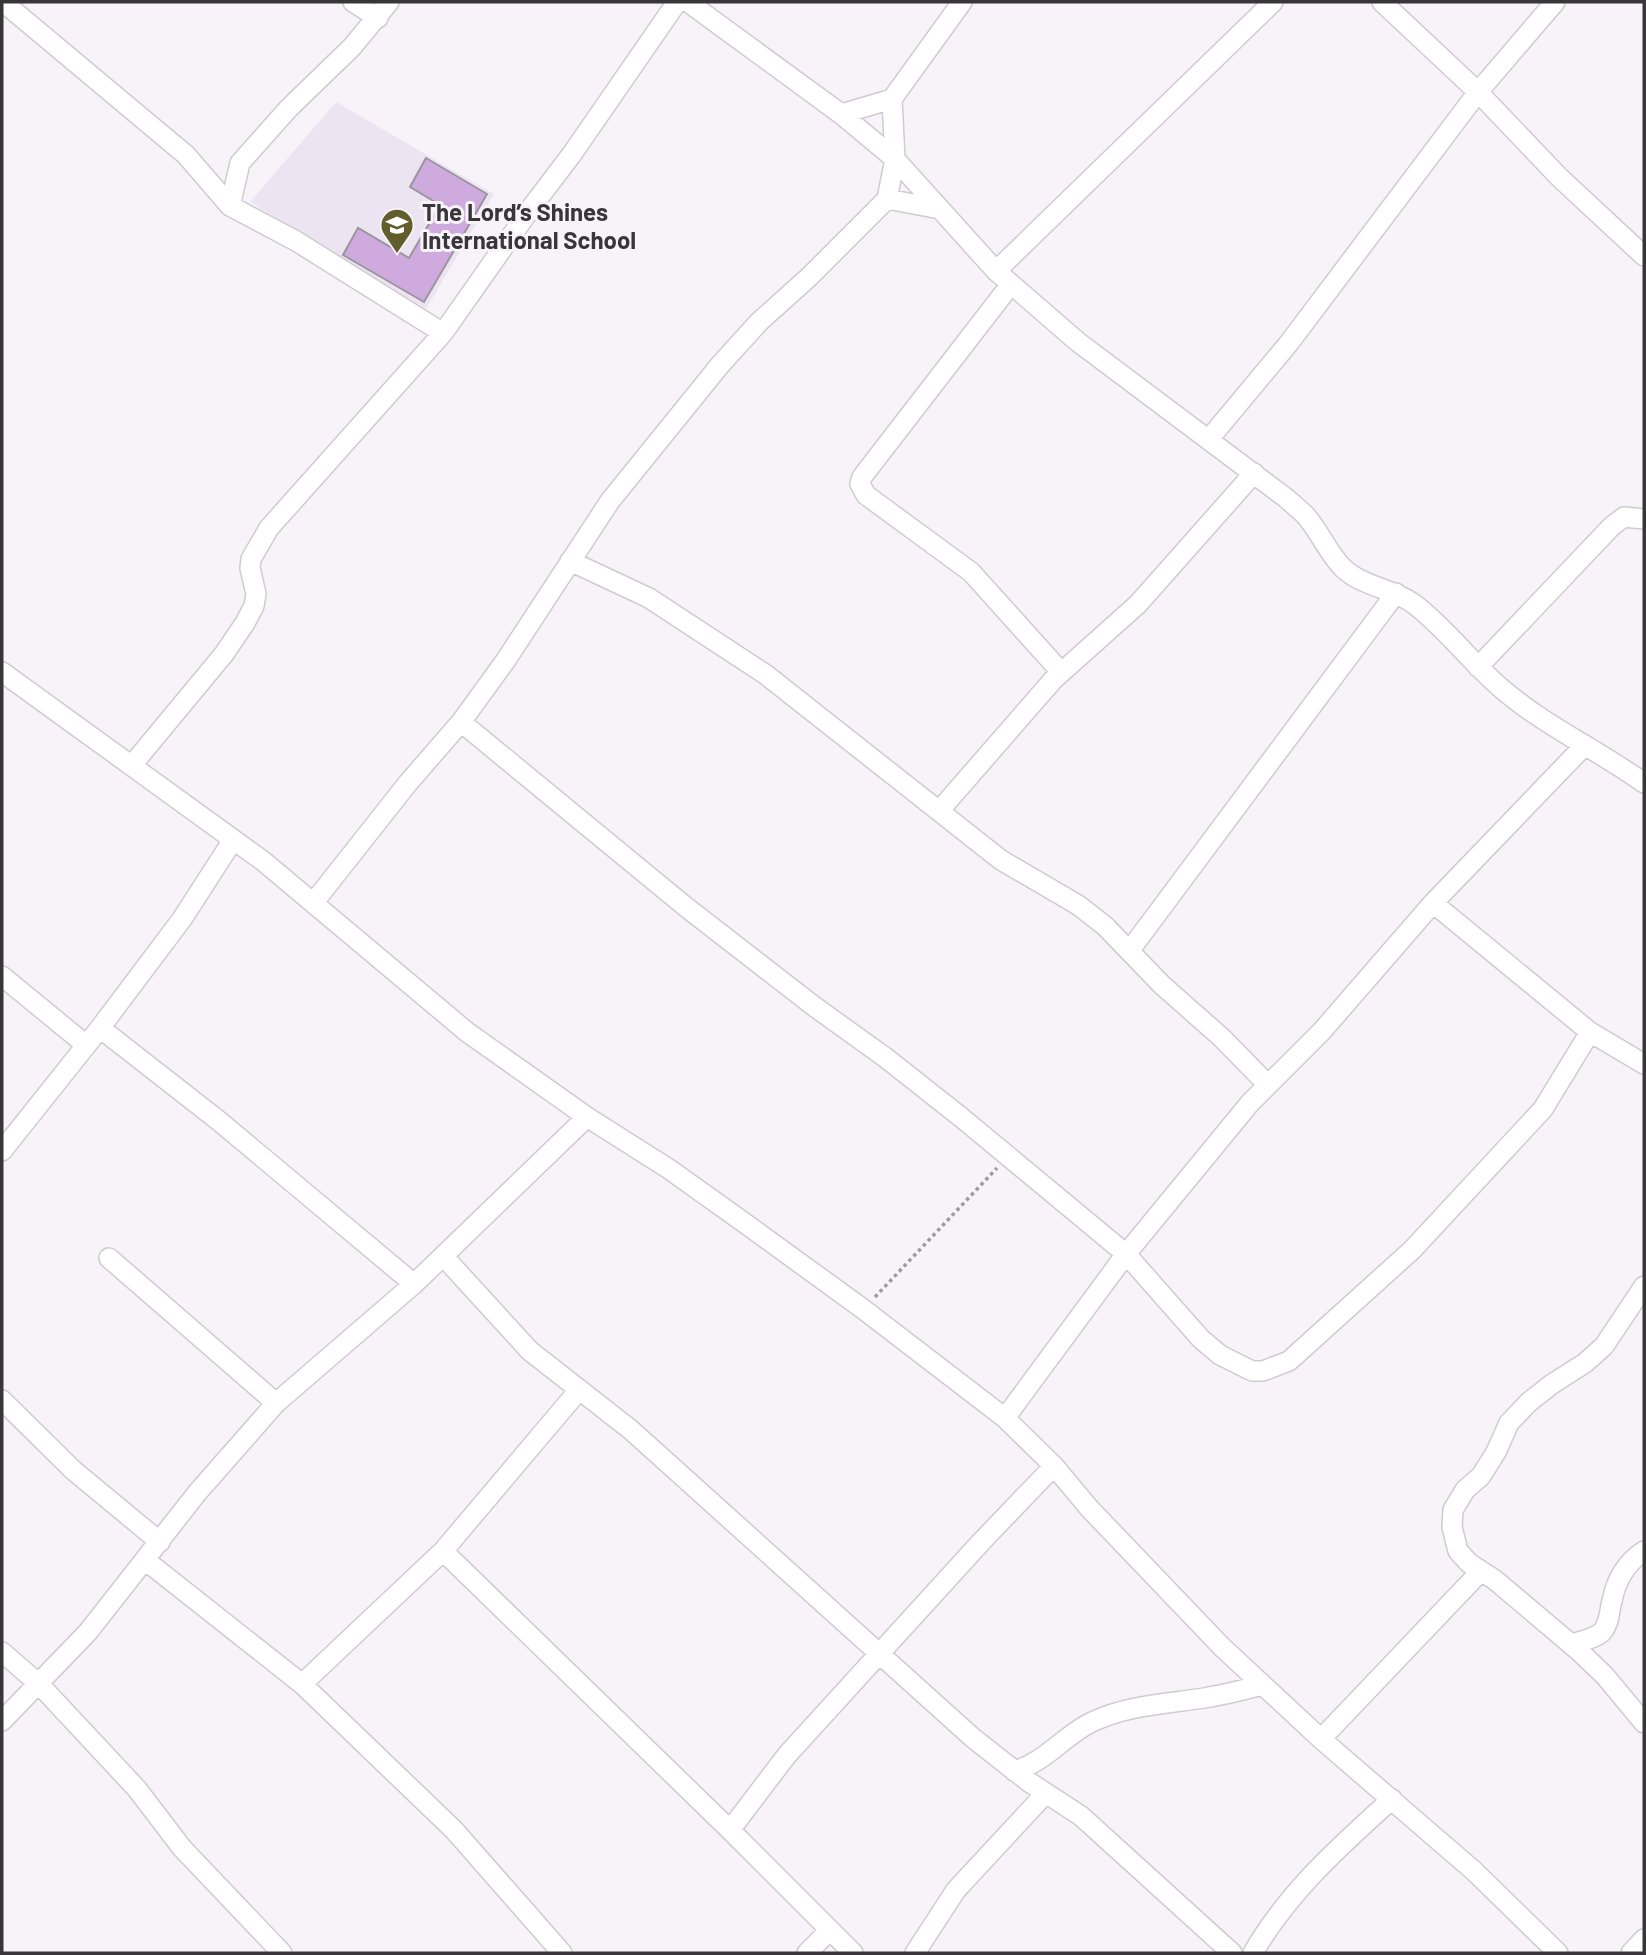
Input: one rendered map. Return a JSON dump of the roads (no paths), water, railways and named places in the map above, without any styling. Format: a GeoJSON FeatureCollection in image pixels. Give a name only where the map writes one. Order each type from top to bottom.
{"type":"FeatureCollection","features":[{"type":"Feature","properties":{"kind":"street"},"geometry":{"type":"LineString","coordinates":[[3,2],[186,155],[230,206],[296,242],[443,333]]}},
{"type":"Feature","properties":{"kind":"street"},"geometry":{"type":"LineString","coordinates":[[353,2],[378,18]]}},
{"type":"Feature","properties":{"kind":"street"},"geometry":{"type":"LineString","coordinates":[[230,206],[240,163],[289,108],[352,47],[389,2]]}},
{"type":"Feature","properties":{"kind":"street"},"geometry":{"type":"LineString","coordinates":[[132,765],[224,653],[245,623],[254,607],[256,594],[250,568],[251,559],[269,528],[443,333],[677,2]]}},
{"type":"Feature","properties":{"kind":"street"},"geometry":{"type":"LineString","coordinates":[[688,2],[841,114],[895,159],[996,271],[1078,342],[1254,473],[1306,517],[1342,567],[1355,577],[1396,593],[1415,605],[1478,667],[1531,712],[1644,783]]}},
{"type":"Feature","properties":{"kind":"street"},"geometry":{"type":"LineString","coordinates":[[841,114],[892,99],[962,2]]}},
{"type":"Feature","properties":{"kind":"street"},"geometry":{"type":"LineString","coordinates":[[996,271],[1273,2]]}},
{"type":"Feature","properties":{"kind":"street"},"geometry":{"type":"LineString","coordinates":[[1382,2],[1478,92],[1559,177],[1644,256]]}},
{"type":"Feature","properties":{"kind":"street"},"geometry":{"type":"LineString","coordinates":[[1209,439],[1289,343],[1478,92],[1555,2]]}},
{"type":"Feature","properties":{"kind":"street"},"geometry":{"type":"LineString","coordinates":[[314,902],[408,783],[461,722],[506,660],[610,501],[720,365],[759,322],[810,276],[887,199],[895,159],[892,99]]}},
{"type":"Feature","properties":{"kind":"street"},"geometry":{"type":"LineString","coordinates":[[887,199],[940,209]]}},
{"type":"Feature","properties":{"kind":"street"},"geometry":{"type":"LineString","coordinates":[[1012,284],[862,477],[860,484],[866,495],[977,578],[1061,672]]}},
{"type":"Feature","properties":{"kind":"street"},"geometry":{"type":"LineString","coordinates":[[939,811],[1061,672],[1138,604],[1254,473]]}},
{"type":"Feature","properties":{"kind":"street"},"geometry":{"type":"LineString","coordinates":[[1478,667],[1612,526],[1624,517],[1644,519]]}},
{"type":"Feature","properties":{"kind":"street"},"geometry":{"type":"LineString","coordinates":[[570,561],[649,598],[765,674],[1012,866],[1078,905],[1105,926],[1162,985],[1222,1038],[1268,1085]]}},
{"type":"Feature","properties":{"kind":"street"},"geometry":{"type":"LineString","coordinates":[[1130,950],[1396,593]]}},
{"type":"Feature","properties":{"kind":"street"},"geometry":{"type":"LineString","coordinates":[[2,672],[132,765],[314,902],[467,1032],[587,1117],[669,1169],[863,1309],[1005,1418],[1054,1466],[1089,1508],[1222,1647],[1321,1739],[1474,1871],[1558,1953]]}},
{"type":"Feature","properties":{"kind":"street"},"geometry":{"type":"LineString","coordinates":[[461,722],[676,899],[815,1007],[887,1058],[1008,1156],[1126,1254],[1202,1339],[1220,1355],[1252,1371],[1262,1371],[1289,1361],[1412,1250],[1543,1109],[1590,1032]]}},
{"type":"Feature","properties":{"kind":"street"},"geometry":{"type":"LineString","coordinates":[[1005,1418],[1126,1254],[1242,1112],[1322,1031],[1433,903],[1585,745]]}},
{"type":"Feature","properties":{"kind":"street"},"geometry":{"type":"LineString","coordinates":[[2,1151],[182,919],[233,840]]}},
{"type":"Feature","properties":{"kind":"street"},"geometry":{"type":"LineString","coordinates":[[1433,903],[1590,1032],[1644,1064]]}},
{"type":"Feature","properties":{"kind":"street"},"geometry":{"type":"LineString","coordinates":[[2,976],[86,1045]]}},
{"type":"Feature","properties":{"kind":"street"},"geometry":{"type":"LineString","coordinates":[[100,1028],[219,1121],[414,1284]]}},
{"type":"Feature","properties":{"kind":"street"},"geometry":{"type":"LineString","coordinates":[[2,1721],[88,1632],[232,1451],[276,1403],[444,1257],[587,1117]]}},
{"type":"Feature","properties":{"kind":"street"},"geometry":{"type":"LineString","coordinates":[[444,1257],[530,1351],[631,1430],[944,1713],[1014,1771],[1081,1816],[1232,1953]]}},
{"type":"Feature","properties":{"kind":"street"},"geometry":{"type":"LineString","coordinates":[[109,1258],[276,1403]]}},
{"type":"Feature","properties":{"kind":"street"},"geometry":{"type":"LineString","coordinates":[[1644,1286],[1604,1346],[1585,1363],[1552,1384],[1509,1423],[1481,1476],[1465,1490],[1453,1510],[1452,1527],[1458,1551],[1469,1563],[1495,1580],[1571,1644],[1605,1676],[1644,1723]]}},
{"type":"Feature","properties":{"kind":"street"},"geometry":{"type":"LineString","coordinates":[[302,1684],[443,1551],[579,1390]]}},
{"type":"Feature","properties":{"kind":"street"},"geometry":{"type":"LineString","coordinates":[[2,1400],[73,1470],[160,1542]]}},
{"type":"Feature","properties":{"kind":"street"},"geometry":{"type":"LineString","coordinates":[[730,1830],[787,1755],[1054,1466]]}},
{"type":"Feature","properties":{"kind":"street"},"geometry":{"type":"LineString","coordinates":[[443,1551],[853,1953]]}},
{"type":"Feature","properties":{"kind":"street"},"geometry":{"type":"LineString","coordinates":[[1571,1644],[1595,1636],[1604,1629],[1609,1620],[1616,1583],[1632,1560],[1644,1551]]}},
{"type":"Feature","properties":{"kind":"street"},"geometry":{"type":"LineString","coordinates":[[145,1560],[302,1684],[454,1830],[562,1953]]}},
{"type":"Feature","properties":{"kind":"street"},"geometry":{"type":"LineString","coordinates":[[1321,1739],[1481,1571]]}},
{"type":"Feature","properties":{"kind":"street"},"geometry":{"type":"LineString","coordinates":[[2,1652],[39,1684],[137,1789],[182,1848],[282,1953]]}},
{"type":"Feature","properties":{"kind":"street"},"geometry":{"type":"LineString","coordinates":[[1014,1771],[1035,1762],[1092,1722],[1114,1714],[1147,1705],[1214,1696],[1262,1685]]}},
{"type":"Feature","properties":{"kind":"street"},"geometry":{"type":"LineString","coordinates":[[915,1953],[956,1890],[1046,1793]]}},
{"type":"Feature","properties":{"kind":"street"},"geometry":{"type":"LineString","coordinates":[[1253,1953],[1270,1924],[1292,1896],[1392,1799]]}},
{"type":"Feature","properties":{"kind":"street"},"geometry":{"type":"LineString","coordinates":[[807,1953],[830,1930]]}},
{"type":"Feature","properties":{"kind":"street"},"geometry":{"type":"LineString","coordinates":[[1631,1953],[1644,1939]]}},
{"type":"Feature","properties":{"kind":"place","name":"The Lord’s Shines International School"},"geometry":{"type":"Point","coordinates":[397,255]}}]}
